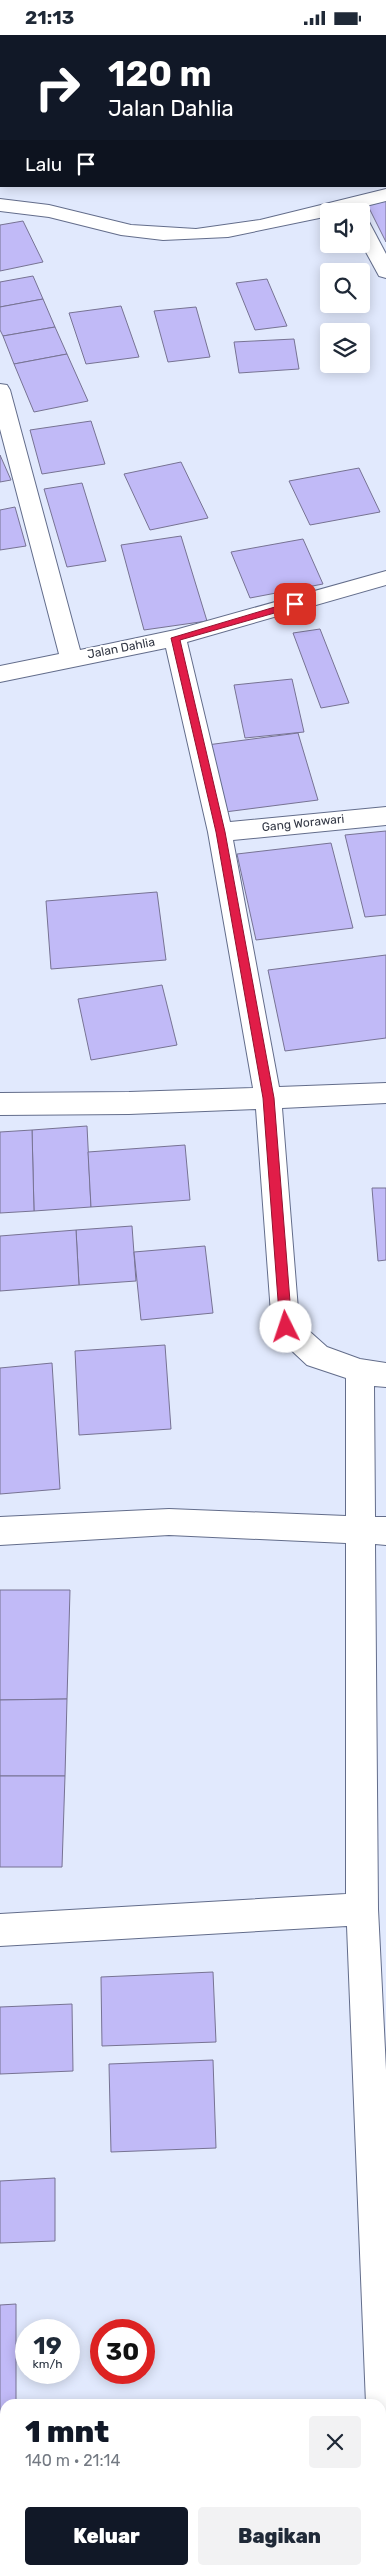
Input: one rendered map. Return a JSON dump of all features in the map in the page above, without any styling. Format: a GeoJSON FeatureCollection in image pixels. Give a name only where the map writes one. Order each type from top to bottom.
{"type":"FeatureCollection","features":[{"type":"Feature","properties":{"kind":"street"},"geometry":{"type":"LineString","coordinates":[[365,203],[386,195]]}},
{"type":"Feature","properties":{"kind":"street"},"geometry":{"type":"LineString","coordinates":[[0,205],[50,211],[131,231],[190,234],[233,231],[320,214]]}},
{"type":"Feature","properties":{"kind":"street"},"geometry":{"type":"LineString","coordinates":[[370,241],[386,272]]}},
{"type":"Feature","properties":{"kind":"street"},"geometry":{"type":"LineString","coordinates":[[0,390],[71,658]]}},
{"type":"Feature","properties":{"kind":"street","name":"Jalan Dahlia"},"geometry":{"type":"LineString","coordinates":[[0,674],[175,638],[386,578]]}},
{"type":"Feature","properties":{"kind":"street"},"geometry":{"type":"LineString","coordinates":[[175,638],[220,832],[268,1098],[286,1327],[317,1356],[373,1373],[373,1530],[362,1909],[384,2399]]}},
{"type":"Feature","properties":{"kind":"street","name":"Gang Worawari"},"geometry":{"type":"LineString","coordinates":[[220,832],[386,816]]}},
{"type":"Feature","properties":{"kind":"street"},"geometry":{"type":"LineString","coordinates":[[0,1104],[268,1098],[386,1093]]}},
{"type":"Feature","properties":{"kind":"street"},"geometry":{"type":"LineString","coordinates":[[0,1531],[169,1522],[373,1530]]}},
{"type":"Feature","properties":{"kind":"street"},"geometry":{"type":"LineString","coordinates":[[0,1929],[362,1909]]}},
{"type":"Feature","properties":{"kind":"building"},"geometry":{"type":"Polygon","coordinates":[[[386,201],[386,242],[370,210],[370,204],[386,201]]]}},
{"type":"Feature","properties":{"kind":"building"},"geometry":{"type":"Polygon","coordinates":[[[23,221],[43,262],[0,271],[0,225],[23,221]]]}},
{"type":"Feature","properties":{"kind":"building"},"geometry":{"type":"Polygon","coordinates":[[[33,276],[43,299],[0,307],[0,282],[33,276]]]}},
{"type":"Feature","properties":{"kind":"building"},"geometry":{"type":"Polygon","coordinates":[[[267,279],[287,326],[255,330],[236,283],[267,279]]]}},
{"type":"Feature","properties":{"kind":"building"},"geometry":{"type":"Polygon","coordinates":[[[43,299],[55,327],[3,336],[0,330],[0,307],[43,299]]]}},
{"type":"Feature","properties":{"kind":"building"},"geometry":{"type":"Polygon","coordinates":[[[121,306],[139,357],[86,364],[69,313],[121,306]]]}},
{"type":"Feature","properties":{"kind":"building"},"geometry":{"type":"Polygon","coordinates":[[[196,307],[210,357],[168,362],[154,311],[196,307]]]}},
{"type":"Feature","properties":{"kind":"building"},"geometry":{"type":"Polygon","coordinates":[[[55,327],[67,354],[14,364],[3,336],[55,327]]]}},
{"type":"Feature","properties":{"kind":"building"},"geometry":{"type":"Polygon","coordinates":[[[294,339],[299,369],[239,373],[234,342],[294,339]]]}},
{"type":"Feature","properties":{"kind":"building"},"geometry":{"type":"Polygon","coordinates":[[[67,354],[88,401],[34,412],[14,364],[67,354]]]}},
{"type":"Feature","properties":{"kind":"building"},"geometry":{"type":"Polygon","coordinates":[[[91,421],[105,464],[42,474],[30,430],[91,421]]]}},
{"type":"Feature","properties":{"kind":"building"},"geometry":{"type":"Polygon","coordinates":[[[0,455],[11,480],[0,482],[0,455]]]}},
{"type":"Feature","properties":{"kind":"building"},"geometry":{"type":"Polygon","coordinates":[[[181,462],[208,518],[150,530],[124,474],[181,462]]]}},
{"type":"Feature","properties":{"kind":"building"},"geometry":{"type":"Polygon","coordinates":[[[359,468],[380,512],[310,525],[289,481],[359,468]]]}},
{"type":"Feature","properties":{"kind":"building"},"geometry":{"type":"Polygon","coordinates":[[[82,483],[106,561],[67,567],[44,489],[82,483]]]}},
{"type":"Feature","properties":{"kind":"building"},"geometry":{"type":"Polygon","coordinates":[[[15,507],[26,546],[0,550],[0,510],[15,507]]]}},
{"type":"Feature","properties":{"kind":"building"},"geometry":{"type":"Polygon","coordinates":[[[181,536],[207,621],[144,630],[121,545],[181,536]]]}},
{"type":"Feature","properties":{"kind":"building"},"geometry":{"type":"Polygon","coordinates":[[[303,539],[323,584],[250,598],[231,552],[303,539]]]}},
{"type":"Feature","properties":{"kind":"building"},"geometry":{"type":"Polygon","coordinates":[[[320,629],[349,703],[321,708],[293,633],[320,629]]]}},
{"type":"Feature","properties":{"kind":"building"},"geometry":{"type":"Polygon","coordinates":[[[292,679],[304,732],[245,738],[234,685],[292,679]]]}},
{"type":"Feature","properties":{"kind":"building"},"geometry":{"type":"Polygon","coordinates":[[[298,733],[318,800],[225,812],[207,745],[298,733]]]}},
{"type":"Feature","properties":{"kind":"building"},"geometry":{"type":"Polygon","coordinates":[[[386,831],[386,915],[365,917],[345,835],[386,831]]]}},
{"type":"Feature","properties":{"kind":"building"},"geometry":{"type":"Polygon","coordinates":[[[331,843],[353,928],[256,940],[237,854],[331,843]]]}},
{"type":"Feature","properties":{"kind":"building"},"geometry":{"type":"Polygon","coordinates":[[[157,892],[166,960],[51,969],[46,901],[157,892]]]}},
{"type":"Feature","properties":{"kind":"building"},"geometry":{"type":"Polygon","coordinates":[[[386,955],[386,1038],[285,1051],[268,970],[386,955]]]}},
{"type":"Feature","properties":{"kind":"building"},"geometry":{"type":"Polygon","coordinates":[[[162,985],[177,1045],[91,1060],[78,999],[162,985]]]}},
{"type":"Feature","properties":{"kind":"building"},"geometry":{"type":"Polygon","coordinates":[[[87,1126],[91,1207],[34,1211],[32,1130],[87,1126]]]}},
{"type":"Feature","properties":{"kind":"building"},"geometry":{"type":"Polygon","coordinates":[[[32,1130],[34,1211],[0,1213],[0,1132],[32,1130]]]}},
{"type":"Feature","properties":{"kind":"building"},"geometry":{"type":"Polygon","coordinates":[[[185,1145],[190,1200],[91,1207],[88,1152],[185,1145]]]}},
{"type":"Feature","properties":{"kind":"building"},"geometry":{"type":"Polygon","coordinates":[[[372,1188],[386,1188],[386,1260],[378,1261],[372,1188]]]}},
{"type":"Feature","properties":{"kind":"building"},"geometry":{"type":"Polygon","coordinates":[[[132,1226],[136,1281],[79,1285],[76,1230],[132,1226]]]}},
{"type":"Feature","properties":{"kind":"building"},"geometry":{"type":"Polygon","coordinates":[[[76,1230],[79,1285],[0,1291],[0,1236],[76,1230]]]}},
{"type":"Feature","properties":{"kind":"building"},"geometry":{"type":"Polygon","coordinates":[[[205,1246],[213,1313],[141,1320],[134,1252],[205,1246]]]}},
{"type":"Feature","properties":{"kind":"building"},"geometry":{"type":"Polygon","coordinates":[[[165,1345],[171,1429],[79,1435],[75,1351],[165,1345]]]}},
{"type":"Feature","properties":{"kind":"building"},"geometry":{"type":"Polygon","coordinates":[[[52,1363],[60,1489],[0,1494],[0,1368],[52,1363]]]}},
{"type":"Feature","properties":{"kind":"building"},"geometry":{"type":"Polygon","coordinates":[[[0,1590],[70,1590],[67,1699],[0,1700],[0,1590]]]}},
{"type":"Feature","properties":{"kind":"building"},"geometry":{"type":"Polygon","coordinates":[[[67,1699],[65,1776],[0,1776],[0,1700],[67,1699]]]}},
{"type":"Feature","properties":{"kind":"building"},"geometry":{"type":"Polygon","coordinates":[[[0,1776],[65,1776],[62,1867],[0,1867],[0,1776]]]}},
{"type":"Feature","properties":{"kind":"building"},"geometry":{"type":"Polygon","coordinates":[[[213,1972],[216,2042],[102,2046],[101,1977],[213,1972]]]}},
{"type":"Feature","properties":{"kind":"building"},"geometry":{"type":"Polygon","coordinates":[[[72,2004],[73,2071],[0,2074],[0,2007],[72,2004]]]}},
{"type":"Feature","properties":{"kind":"building"},"geometry":{"type":"Polygon","coordinates":[[[213,2060],[216,2148],[111,2152],[109,2064],[213,2060]]]}},
{"type":"Feature","properties":{"kind":"building"},"geometry":{"type":"Polygon","coordinates":[[[55,2178],[55,2241],[0,2243],[0,2181],[55,2178]]]}},
{"type":"Feature","properties":{"kind":"building"},"geometry":{"type":"Polygon","coordinates":[[[16,2304],[16,2399],[0,2399],[0,2305],[16,2304]]]}},
{"type":"Feature","properties":{"kind":"route"},"geometry":{"type":"LineString","coordinates":[[286,1327],[268,1098],[220,832],[175,638],[295,604]]}}]}
